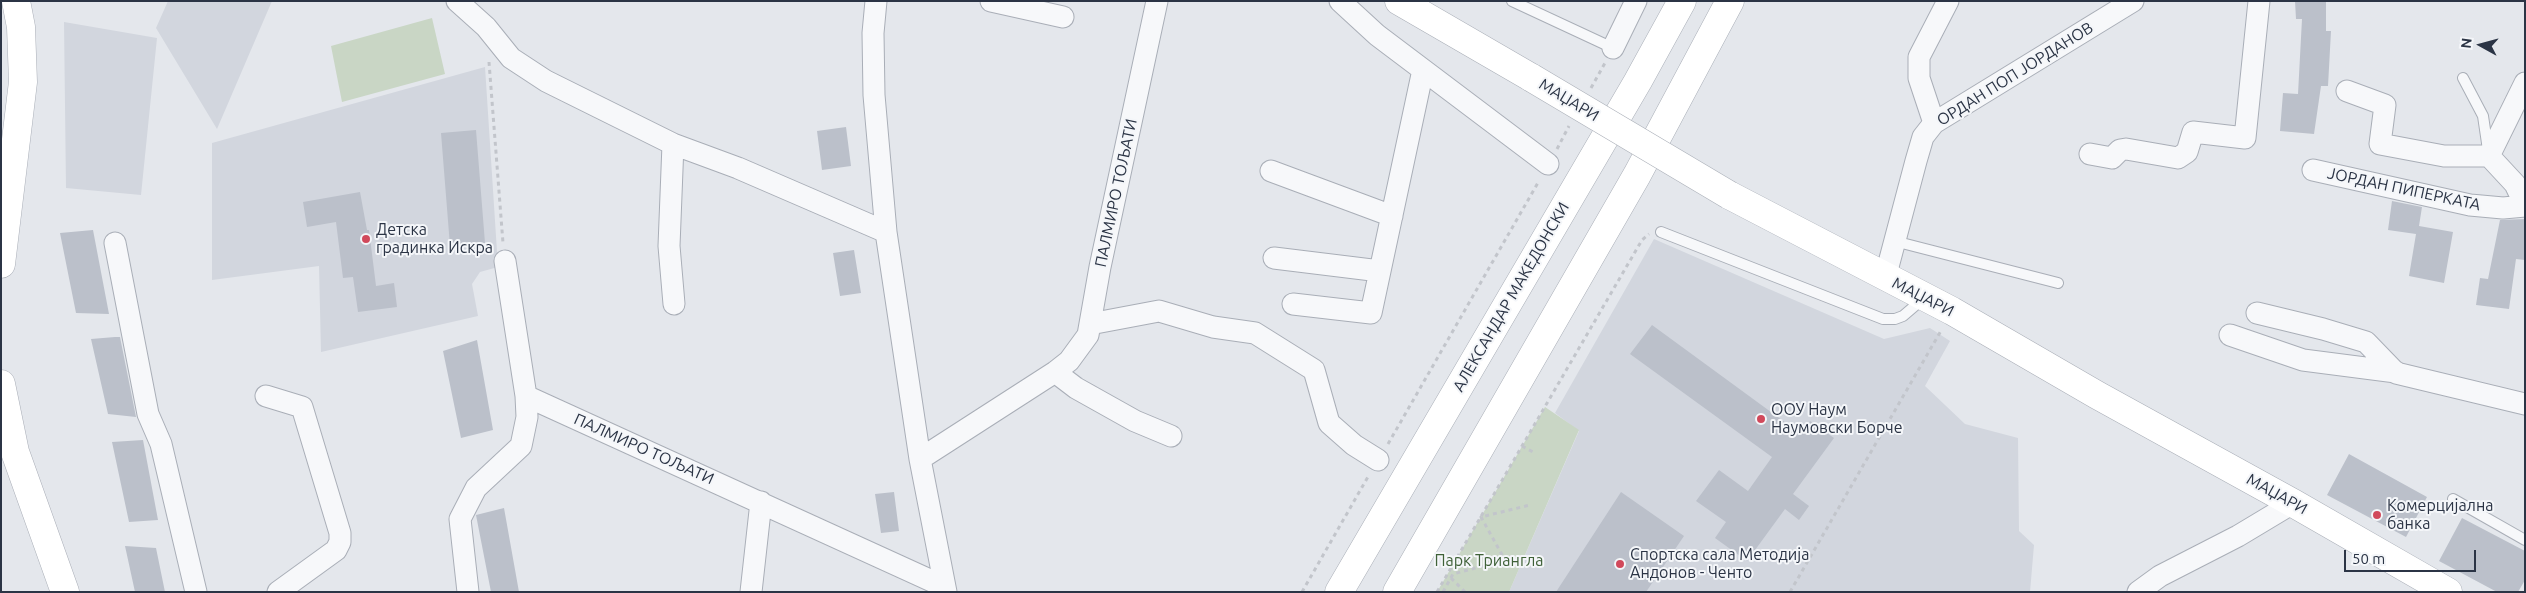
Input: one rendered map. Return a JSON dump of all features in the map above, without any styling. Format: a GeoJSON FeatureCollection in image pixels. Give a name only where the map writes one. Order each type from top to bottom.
{"type":"FeatureCollection","features":[{"type":"Feature","properties":{"kind":"street"},"geometry":{"type":"LineString","coordinates":[[1,264],[23,82],[21,27],[16,1]]}},
{"type":"Feature","properties":{"kind":"street"},"geometry":{"type":"LineString","coordinates":[[457,1],[486,27],[511,58],[546,81],[673,144],[738,168],[886,232]]}},
{"type":"Feature","properties":{"kind":"street","name":"ПАЛМИРО ТОЉАТИ"},"geometry":{"type":"LineString","coordinates":[[876,1],[873,33],[874,95],[886,232],[920,459],[946,590]]}},
{"type":"Feature","properties":{"kind":"street"},"geometry":{"type":"LineString","coordinates":[[991,1],[1063,17]]}},
{"type":"Feature","properties":{"kind":"street","name":"ПАЛМИРО ТОЉАТИ"},"geometry":{"type":"LineString","coordinates":[[920,459],[1055,372],[1069,361],[1088,335],[1100,266],[1157,1]]}},
{"type":"Feature","properties":{"kind":"street"},"geometry":{"type":"LineString","coordinates":[[1340,1],[1378,35],[1548,164]]}},
{"type":"Feature","properties":{"kind":"street","name":"МАЏАРИ"},"geometry":{"type":"LineString","coordinates":[[1399,1],[1728,195],[1884,278],[1952,311],[2097,395],[2293,503],[2448,592]]}},
{"type":"Feature","properties":{"kind":"street"},"geometry":{"type":"LineString","coordinates":[[1613,48],[1636,1]]}},
{"type":"Feature","properties":{"kind":"street","name":"АЛЕКСАНДАР МАКЕДОНСКИ"},"geometry":{"type":"LineString","coordinates":[[1339,592],[1638,81],[1682,1]]}},
{"type":"Feature","properties":{"kind":"street"},"geometry":{"type":"LineString","coordinates":[[1397,592],[1637,175],[1730,1]]}},
{"type":"Feature","properties":{"kind":"street"},"geometry":{"type":"LineString","coordinates":[[1934,123],[1919,78],[1919,57],[1948,1]]}},
{"type":"Feature","properties":{"kind":"street","name":"ОРДАН ПОП ЈОРДАНОВ"},"geometry":{"type":"LineString","coordinates":[[1884,278],[1921,145],[1934,123],[2133,1]]}},
{"type":"Feature","properties":{"kind":"street"},"geometry":{"type":"LineString","coordinates":[[2090,154],[2112,158],[2120,150],[2126,149],[2178,158],[2187,152],[2193,132],[2245,138],[2259,1]]}},
{"type":"Feature","properties":{"kind":"street"},"geometry":{"type":"LineString","coordinates":[[1293,304],[1371,313],[1423,70]]}},
{"type":"Feature","properties":{"kind":"street"},"geometry":{"type":"LineString","coordinates":[[2347,91],[2385,105],[2380,144],[2444,156],[2489,156],[2525,82]]}},
{"type":"Feature","properties":{"kind":"street"},"geometry":{"type":"LineString","coordinates":[[673,144],[668,246],[674,304]]}},
{"type":"Feature","properties":{"kind":"street","name":"ЈОРДАН ПИПЕРКАТА"},"geometry":{"type":"LineString","coordinates":[[2313,170],[2470,205],[2503,208],[2525,206],[2515,184],[2489,156]]}},
{"type":"Feature","properties":{"kind":"street"},"geometry":{"type":"LineString","coordinates":[[1271,171],[1392,216]]}},
{"type":"Feature","properties":{"kind":"street"},"geometry":{"type":"LineString","coordinates":[[115,244],[148,414],[163,452],[196,592]]}},
{"type":"Feature","properties":{"kind":"street"},"geometry":{"type":"LineString","coordinates":[[1274,258],[1380,271]]}},
{"type":"Feature","properties":{"kind":"street"},"geometry":{"type":"LineString","coordinates":[[468,592],[460,519],[476,488],[521,446],[527,417],[526,396],[505,261]]}},
{"type":"Feature","properties":{"kind":"street"},"geometry":{"type":"LineString","coordinates":[[1090,324],[1159,311],[1213,327],[1255,333],[1314,370],[1329,423],[1354,445],[1378,460]]}},
{"type":"Feature","properties":{"kind":"street"},"geometry":{"type":"LineString","coordinates":[[2257,313],[2323,329],[2366,342],[2396,372]]}},
{"type":"Feature","properties":{"kind":"street"},"geometry":{"type":"LineString","coordinates":[[2230,335],[2304,360],[2396,372],[2525,404]]}},
{"type":"Feature","properties":{"kind":"street"},"geometry":{"type":"LineString","coordinates":[[1055,372],[1076,388],[1135,421],[1171,436]]}},
{"type":"Feature","properties":{"kind":"street"},"geometry":{"type":"LineString","coordinates":[[1,384],[15,452],[65,592]]}},
{"type":"Feature","properties":{"kind":"street"},"geometry":{"type":"LineString","coordinates":[[266,396],[302,407],[340,533],[340,542],[336,550],[278,592]]}},
{"type":"Feature","properties":{"kind":"street","name":"ПАЛМИРО ТОЉАТИ"},"geometry":{"type":"LineString","coordinates":[[526,396],[761,502],[946,590]]}},
{"type":"Feature","properties":{"kind":"street"},"geometry":{"type":"LineString","coordinates":[[751,592],[761,502]]}},
{"type":"Feature","properties":{"kind":"street"},"geometry":{"type":"LineString","coordinates":[[2138,592],[2160,576],[2238,536],[2293,503]]}},
{"type":"Feature","properties":{"kind":"lane"},"geometry":{"type":"LineString","coordinates":[[1512,1],[1613,48]]}},
{"type":"Feature","properties":{"kind":"lane"},"geometry":{"type":"LineString","coordinates":[[2463,78],[2483,116],[2489,156]]}},
{"type":"Feature","properties":{"kind":"lane"},"geometry":{"type":"LineString","coordinates":[[1661,232],[1883,319],[1894,320],[1903,316],[1924,298]]}},
{"type":"Feature","properties":{"kind":"lane"},"geometry":{"type":"LineString","coordinates":[[1894,241],[2058,283]]}},
{"type":"Feature","properties":{"kind":"lane"},"geometry":{"type":"LineString","coordinates":[[2453,499],[2525,540]]}},
{"type":"Feature","properties":{"kind":"path"},"geometry":{"type":"LineString","coordinates":[[486,27],[505,261]]}},
{"type":"Feature","properties":{"kind":"path"},"geometry":{"type":"LineString","coordinates":[[1302,592],[1548,164]]}},
{"type":"Feature","properties":{"kind":"path"},"geometry":{"type":"LineString","coordinates":[[1438,592],[1642,240],[1651,232],[1661,232]]}},
{"type":"Feature","properties":{"kind":"path"},"geometry":{"type":"LineString","coordinates":[[1790,592],[1952,311]]}},
{"type":"Feature","properties":{"kind":"path"},"geometry":{"type":"LineString","coordinates":[[1522,446],[1533,452]]}},
{"type":"Feature","properties":{"kind":"path"},"geometry":{"type":"LineString","coordinates":[[1481,517],[1530,505]]}},
{"type":"Feature","properties":{"kind":"path"},"geometry":{"type":"LineString","coordinates":[[1443,592],[1453,574],[1505,560],[1481,517]]}},
{"type":"Feature","properties":{"kind":"path"},"geometry":{"type":"LineString","coordinates":[[1451,578],[1465,592]]}},
{"type":"Feature","properties":{"kind":"shaded area"},"geometry":{"type":"Polygon","coordinates":[[[168,1],[272,1],[217,129],[156,28],[168,1]]]}},
{"type":"Feature","properties":{"kind":"shaded area"},"geometry":{"type":"Polygon","coordinates":[[[64,22],[157,38],[141,195],[66,188],[64,22]]]}},
{"type":"Feature","properties":{"kind":"shaded area"},"geometry":{"type":"Polygon","coordinates":[[[485,67],[498,267],[480,272],[472,284],[478,316],[321,352],[319,266],[212,280],[212,143],[485,67]]]}},
{"type":"Feature","properties":{"kind":"shaded area","name":"ООУ Наум Наумовски Борче"},"geometry":{"type":"Polygon","coordinates":[[[1654,239],[1884,339],[1930,328],[1950,341],[1925,386],[1965,424],[2018,438],[2019,531],[2034,545],[2030,592],[1509,592],[1579,431],[1555,413],[1654,239]]]}},
{"type":"Feature","properties":{"kind":"green space"},"geometry":{"type":"Polygon","coordinates":[[[432,18],[445,74],[342,102],[331,46],[432,18]]]}},
{"type":"Feature","properties":{"kind":"green space","name":"Парк Триангла"},"geometry":{"type":"Polygon","coordinates":[[[1545,407],[1579,430],[1509,592],[1437,592],[1545,407]]]}},
{"type":"Feature","properties":{"kind":"building"},"geometry":{"type":"Polygon","coordinates":[[[2295,1],[2326,1],[2326,31],[2331,31],[2328,86],[2321,86],[2314,134],[2280,131],[2283,93],[2298,94],[2302,19],[2296,19],[2295,1]]]}},
{"type":"Feature","properties":{"kind":"building"},"geometry":{"type":"Polygon","coordinates":[[[846,127],[851,166],[822,170],[817,131],[846,127]]]}},
{"type":"Feature","properties":{"kind":"building"},"geometry":{"type":"Polygon","coordinates":[[[476,130],[485,243],[450,246],[441,133],[476,130]]]}},
{"type":"Feature","properties":{"kind":"building"},"geometry":{"type":"Polygon","coordinates":[[[360,192],[367,230],[369,230],[376,286],[394,283],[397,307],[358,312],[353,277],[343,278],[336,222],[307,227],[303,202],[360,192]]]}},
{"type":"Feature","properties":{"kind":"building"},"geometry":{"type":"Polygon","coordinates":[[[2392,201],[2422,207],[2419,226],[2453,232],[2444,283],[2409,276],[2416,234],[2388,230],[2392,201]]]}},
{"type":"Feature","properties":{"kind":"building"},"geometry":{"type":"Polygon","coordinates":[[[2525,219],[2525,260],[2516,259],[2509,309],[2476,305],[2480,278],[2488,279],[2500,220],[2525,219]]]}},
{"type":"Feature","properties":{"kind":"building"},"geometry":{"type":"Polygon","coordinates":[[[93,230],[109,314],[76,313],[60,233],[93,230]]]}},
{"type":"Feature","properties":{"kind":"building"},"geometry":{"type":"Polygon","coordinates":[[[854,250],[861,293],[840,296],[833,253],[854,250]]]}},
{"type":"Feature","properties":{"kind":"building"},"geometry":{"type":"Polygon","coordinates":[[[1652,325],[1801,434],[1810,421],[1834,438],[1793,494],[1809,506],[1799,520],[1785,509],[1747,561],[1715,538],[1726,522],[1696,501],[1719,470],[1748,491],[1772,457],[1630,354],[1652,325]]]}},
{"type":"Feature","properties":{"kind":"building"},"geometry":{"type":"Polygon","coordinates":[[[120,337],[136,417],[108,414],[91,339],[120,337]]]}},
{"type":"Feature","properties":{"kind":"building"},"geometry":{"type":"Polygon","coordinates":[[[477,340],[493,430],[461,438],[443,351],[477,340]]]}},
{"type":"Feature","properties":{"kind":"building"},"geometry":{"type":"Polygon","coordinates":[[[143,440],[158,520],[129,522],[112,442],[143,440]]]}},
{"type":"Feature","properties":{"kind":"building"},"geometry":{"type":"Polygon","coordinates":[[[2349,454],[2427,497],[2406,537],[2327,495],[2349,454]]]}},
{"type":"Feature","properties":{"kind":"building"},"geometry":{"type":"Polygon","coordinates":[[[894,492],[899,531],[881,533],[875,494],[894,492]]]}},
{"type":"Feature","properties":{"kind":"building","name":"Спортска сала Методија Андонов - Ченто"},"geometry":{"type":"Polygon","coordinates":[[[1621,492],[1684,536],[1646,592],[1556,592],[1621,492]]]}},
{"type":"Feature","properties":{"kind":"building"},"geometry":{"type":"Polygon","coordinates":[[[504,508],[519,592],[491,592],[476,515],[504,508]]]}},
{"type":"Feature","properties":{"kind":"building"},"geometry":{"type":"Polygon","coordinates":[[[2462,518],[2525,551],[2525,580],[2518,592],[2497,592],[2439,561],[2462,518]]]}},
{"type":"Feature","properties":{"kind":"building"},"geometry":{"type":"Polygon","coordinates":[[[125,546],[156,548],[165,592],[135,592],[125,546]]]}},
{"type":"Feature","properties":{"kind":"place","name":"Детска градинка Искра"},"geometry":{"type":"Point","coordinates":[366,239]}},
{"type":"Feature","properties":{"kind":"place","name":"ООУ Наум Наумовски Борче"},"geometry":{"type":"Point","coordinates":[1761,419]}},
{"type":"Feature","properties":{"kind":"place","name":"Комерцијална банка"},"geometry":{"type":"Point","coordinates":[2377,515]}},
{"type":"Feature","properties":{"kind":"place","name":"Спортска сала Методија Андонов - Ченто"},"geometry":{"type":"Point","coordinates":[1620,564]}}]}
